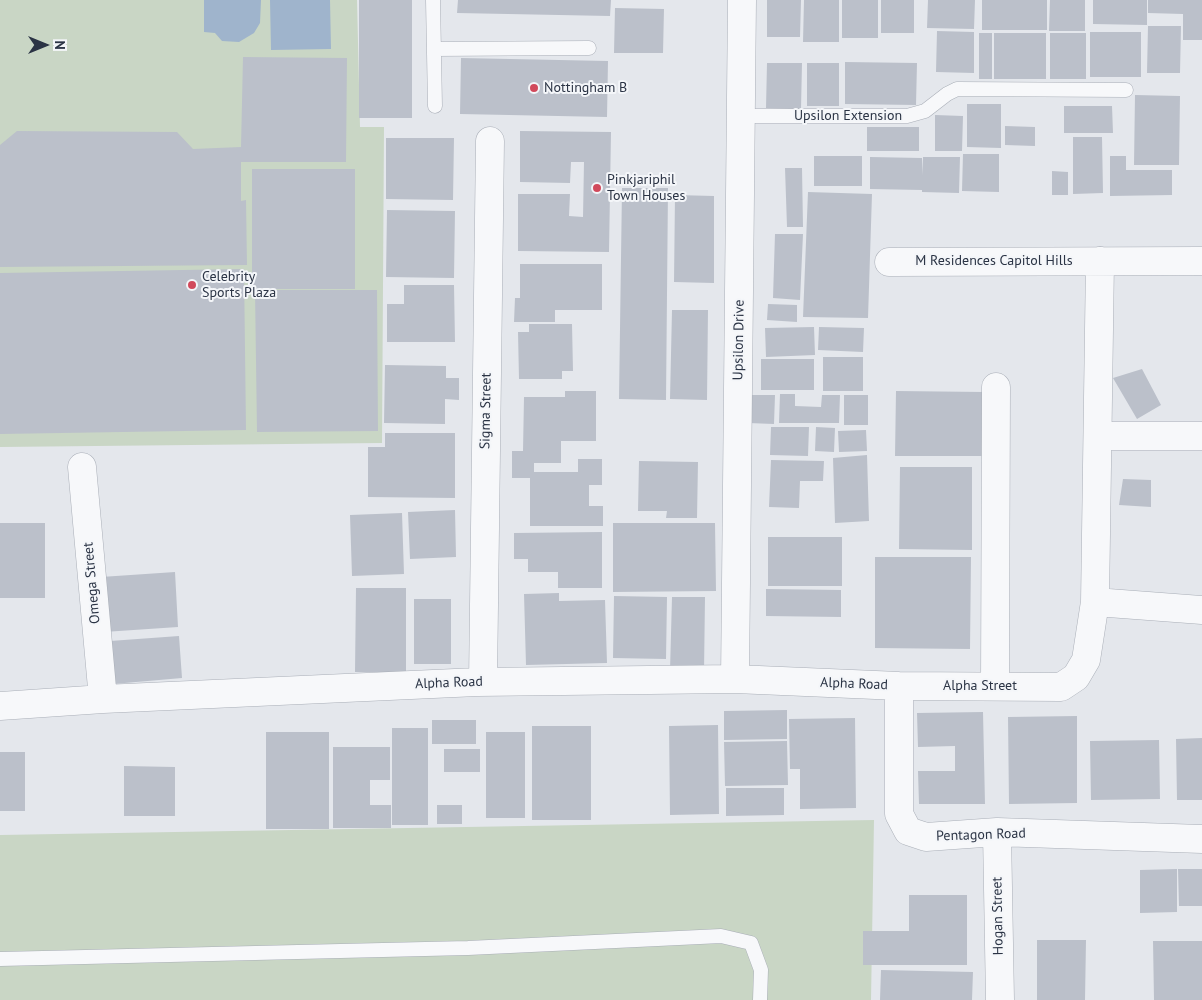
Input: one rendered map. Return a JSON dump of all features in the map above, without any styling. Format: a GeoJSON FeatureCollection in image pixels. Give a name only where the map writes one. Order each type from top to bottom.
{"type":"FeatureCollection","features":[{"type":"Feature","properties":{"kind":"street","name":"Upsilon Drive"},"geometry":{"type":"LineString","coordinates":[[736,679],[742,0]]}},
{"type":"Feature","properties":{"kind":"street","name":"Sigma Street"},"geometry":{"type":"LineString","coordinates":[[483,682],[490,141]]}},
{"type":"Feature","properties":{"kind":"street"},"geometry":{"type":"LineString","coordinates":[[1100,261],[1095,602],[1202,610]]}},
{"type":"Feature","properties":{"kind":"street","name":"M Residences Capitol Hills"},"geometry":{"type":"LineString","coordinates":[[889,262],[1202,261]]}},
{"type":"Feature","properties":{"kind":"street"},"geometry":{"type":"LineString","coordinates":[[995,685],[996,386]]}},
{"type":"Feature","properties":{"kind":"street"},"geometry":{"type":"LineString","coordinates":[[1098,436],[1202,436]]}},
{"type":"Feature","properties":{"kind":"street","name":"Omega Street"},"geometry":{"type":"LineString","coordinates":[[82,467],[103,699]]}},
{"type":"Feature","properties":{"kind":"street","name":"Alpha Street"},"geometry":{"type":"LineString","coordinates":[[899,686],[995,685],[1061,687],[1076,677],[1086,660],[1095,602]]}},
{"type":"Feature","properties":{"kind":"street","name":"Alpha Road"},"geometry":{"type":"LineString","coordinates":[[0,706],[103,699],[483,682],[736,679],[899,686]]}},
{"type":"Feature","properties":{"kind":"street","name":"Pentagon Road"},"geometry":{"type":"LineString","coordinates":[[899,686],[899,814],[908,831],[926,836],[997,832],[1202,839]]}},
{"type":"Feature","properties":{"kind":"street","name":"Hogan Street"},"geometry":{"type":"LineString","coordinates":[[997,832],[1000,1000]]}},
{"type":"Feature","properties":{"kind":"lane"},"geometry":{"type":"LineString","coordinates":[[433,0],[435,106]]}},
{"type":"Feature","properties":{"kind":"lane"},"geometry":{"type":"LineString","coordinates":[[434,49],[589,48]]}},
{"type":"Feature","properties":{"kind":"lane","name":"Upsilon Extension"},"geometry":{"type":"LineString","coordinates":[[741,116],[907,116],[924,111],[956,89],[1126,90]]}},
{"type":"Feature","properties":{"kind":"lane"},"geometry":{"type":"LineString","coordinates":[[0,959],[468,948],[721,936],[751,943],[760,970],[760,1000]]}},
{"type":"Feature","properties":{"kind":"green space","name":"Celebrity Sports Plaza"},"geometry":{"type":"Polygon","coordinates":[[[0,0],[357,0],[360,127],[384,127],[382,443],[0,447],[0,0]]]}},
{"type":"Feature","properties":{"kind":"green space"},"geometry":{"type":"Polygon","coordinates":[[[874,820],[871,1000],[0,1000],[0,835],[874,820]]]}},
{"type":"Feature","properties":{"kind":"water"},"geometry":{"type":"Polygon","coordinates":[[[204,0],[261,0],[260,23],[254,33],[239,42],[222,41],[215,33],[204,32],[204,0]]]}},
{"type":"Feature","properties":{"kind":"water"},"geometry":{"type":"Polygon","coordinates":[[[270,0],[330,0],[331,49],[271,50],[270,0]]]}},
{"type":"Feature","properties":{"kind":"building"},"geometry":{"type":"Polygon","coordinates":[[[359,0],[412,0],[412,118],[359,118],[359,0]]]}},
{"type":"Feature","properties":{"kind":"building"},"geometry":{"type":"Polygon","coordinates":[[[458,0],[611,0],[610,16],[457,13],[458,0]]]}},
{"type":"Feature","properties":{"kind":"building"},"geometry":{"type":"Polygon","coordinates":[[[767,0],[801,0],[800,37],[767,37],[767,0]]]}},
{"type":"Feature","properties":{"kind":"building"},"geometry":{"type":"Polygon","coordinates":[[[804,0],[839,0],[839,42],[803,42],[804,0]]]}},
{"type":"Feature","properties":{"kind":"building"},"geometry":{"type":"Polygon","coordinates":[[[842,0],[878,0],[878,38],[842,38],[842,0]]]}},
{"type":"Feature","properties":{"kind":"building"},"geometry":{"type":"Polygon","coordinates":[[[881,0],[914,0],[914,33],[881,33],[881,0]]]}},
{"type":"Feature","properties":{"kind":"building"},"geometry":{"type":"Polygon","coordinates":[[[928,0],[975,0],[974,29],[927,28],[928,0]]]}},
{"type":"Feature","properties":{"kind":"building"},"geometry":{"type":"Polygon","coordinates":[[[982,0],[1047,0],[1047,30],[982,30],[982,0]]]}},
{"type":"Feature","properties":{"kind":"building"},"geometry":{"type":"Polygon","coordinates":[[[1050,0],[1085,0],[1085,31],[1049,31],[1050,0]]]}},
{"type":"Feature","properties":{"kind":"building"},"geometry":{"type":"Polygon","coordinates":[[[1093,0],[1147,0],[1147,25],[1093,24],[1093,0]]]}},
{"type":"Feature","properties":{"kind":"building"},"geometry":{"type":"Polygon","coordinates":[[[1148,0],[1202,0],[1202,40],[1183,40],[1183,14],[1148,13],[1148,0]]]}},
{"type":"Feature","properties":{"kind":"building"},"geometry":{"type":"Polygon","coordinates":[[[615,8],[664,9],[663,53],[614,53],[615,8]]]}},
{"type":"Feature","properties":{"kind":"building"},"geometry":{"type":"Polygon","coordinates":[[[1148,26],[1181,26],[1180,73],[1147,73],[1148,26]]]}},
{"type":"Feature","properties":{"kind":"building"},"geometry":{"type":"Polygon","coordinates":[[[937,31],[974,32],[974,73],[936,72],[937,31]]]}},
{"type":"Feature","properties":{"kind":"building"},"geometry":{"type":"Polygon","coordinates":[[[1090,32],[1141,32],[1141,77],[1090,77],[1090,32]]]}},
{"type":"Feature","properties":{"kind":"building"},"geometry":{"type":"Polygon","coordinates":[[[979,33],[992,33],[992,79],[979,79],[979,33]]]}},
{"type":"Feature","properties":{"kind":"building"},"geometry":{"type":"Polygon","coordinates":[[[994,33],[1046,33],[1046,79],[994,79],[994,33]]]}},
{"type":"Feature","properties":{"kind":"building"},"geometry":{"type":"Polygon","coordinates":[[[1050,33],[1086,33],[1086,79],[1050,79],[1050,33]]]}},
{"type":"Feature","properties":{"kind":"building"},"geometry":{"type":"Polygon","coordinates":[[[243,57],[347,58],[346,162],[241,162],[241,201],[246,200],[247,265],[0,267],[0,145],[17,131],[177,132],[193,149],[241,147],[243,57]]]}},
{"type":"Feature","properties":{"kind":"building","name":"Nottingham B"},"geometry":{"type":"Polygon","coordinates":[[[461,58],[608,61],[607,117],[460,114],[461,58]]]}},
{"type":"Feature","properties":{"kind":"building"},"geometry":{"type":"Polygon","coordinates":[[[845,62],[917,63],[916,105],[845,104],[845,62]]]}},
{"type":"Feature","properties":{"kind":"building"},"geometry":{"type":"Polygon","coordinates":[[[767,63],[802,63],[801,109],[766,108],[767,63]]]}},
{"type":"Feature","properties":{"kind":"building"},"geometry":{"type":"Polygon","coordinates":[[[807,63],[839,63],[839,106],[807,106],[807,63]]]}},
{"type":"Feature","properties":{"kind":"building"},"geometry":{"type":"Polygon","coordinates":[[[1135,95],[1180,96],[1179,165],[1134,165],[1135,95]]]}},
{"type":"Feature","properties":{"kind":"building"},"geometry":{"type":"Polygon","coordinates":[[[967,104],[1001,104],[1001,148],[967,147],[967,104]]]}},
{"type":"Feature","properties":{"kind":"building"},"geometry":{"type":"Polygon","coordinates":[[[1064,106],[1112,106],[1113,133],[1064,133],[1064,106]]]}},
{"type":"Feature","properties":{"kind":"building"},"geometry":{"type":"Polygon","coordinates":[[[935,115],[963,116],[962,151],[935,151],[935,115]]]}},
{"type":"Feature","properties":{"kind":"building"},"geometry":{"type":"Polygon","coordinates":[[[1005,126],[1035,127],[1035,146],[1005,145],[1005,126]]]}},
{"type":"Feature","properties":{"kind":"building"},"geometry":{"type":"Polygon","coordinates":[[[867,127],[919,127],[919,151],[867,151],[867,127]]]}},
{"type":"Feature","properties":{"kind":"building","name":"Pinkjariphil Town Houses"},"geometry":{"type":"Polygon","coordinates":[[[520,131],[611,132],[609,252],[518,251],[518,194],[570,194],[569,216],[583,217],[584,162],[571,162],[570,183],[520,182],[520,131]]]}},
{"type":"Feature","properties":{"kind":"building"},"geometry":{"type":"Polygon","coordinates":[[[1073,137],[1102,137],[1103,193],[1073,194],[1073,137]]]}},
{"type":"Feature","properties":{"kind":"building"},"geometry":{"type":"Polygon","coordinates":[[[386,138],[454,138],[453,200],[386,199],[386,138]]]}},
{"type":"Feature","properties":{"kind":"building"},"geometry":{"type":"Polygon","coordinates":[[[963,154],[999,154],[999,192],[962,191],[963,154]]]}},
{"type":"Feature","properties":{"kind":"building"},"geometry":{"type":"Polygon","coordinates":[[[814,156],[862,156],[862,186],[814,186],[814,156]]]}},
{"type":"Feature","properties":{"kind":"building"},"geometry":{"type":"Polygon","coordinates":[[[1110,156],[1126,156],[1126,170],[1172,170],[1172,195],[1110,196],[1110,156]]]}},
{"type":"Feature","properties":{"kind":"building"},"geometry":{"type":"Polygon","coordinates":[[[870,157],[922,158],[923,175],[923,157],[960,157],[959,193],[870,189],[870,157]]]}},
{"type":"Feature","properties":{"kind":"building"},"geometry":{"type":"Polygon","coordinates":[[[785,168],[802,168],[803,227],[787,227],[785,168]]]}},
{"type":"Feature","properties":{"kind":"building"},"geometry":{"type":"Polygon","coordinates":[[[252,169],[355,169],[355,289],[252,289],[252,169]]]}},
{"type":"Feature","properties":{"kind":"building"},"geometry":{"type":"Polygon","coordinates":[[[1052,171],[1068,172],[1068,195],[1052,195],[1052,171]]]}},
{"type":"Feature","properties":{"kind":"building"},"geometry":{"type":"Polygon","coordinates":[[[622,188],[668,188],[666,400],[619,399],[622,188]]]}},
{"type":"Feature","properties":{"kind":"building"},"geometry":{"type":"Polygon","coordinates":[[[808,192],[872,194],[868,318],[803,317],[808,192]]]}},
{"type":"Feature","properties":{"kind":"building"},"geometry":{"type":"Polygon","coordinates":[[[675,195],[714,196],[714,283],[674,282],[675,195]]]}},
{"type":"Feature","properties":{"kind":"building"},"geometry":{"type":"Polygon","coordinates":[[[387,210],[455,211],[454,278],[386,277],[387,210]]]}},
{"type":"Feature","properties":{"kind":"building"},"geometry":{"type":"Polygon","coordinates":[[[775,234],[803,234],[800,300],[773,298],[775,234]]]}},
{"type":"Feature","properties":{"kind":"building"},"geometry":{"type":"Polygon","coordinates":[[[520,264],[602,264],[602,310],[555,310],[555,322],[514,322],[515,298],[520,298],[520,264]]]}},
{"type":"Feature","properties":{"kind":"building"},"geometry":{"type":"Polygon","coordinates":[[[244,269],[246,430],[0,434],[0,273],[244,269]]]}},
{"type":"Feature","properties":{"kind":"building"},"geometry":{"type":"Polygon","coordinates":[[[404,285],[454,285],[455,342],[387,342],[387,304],[404,304],[404,285]]]}},
{"type":"Feature","properties":{"kind":"building"},"geometry":{"type":"Polygon","coordinates":[[[255,290],[377,290],[378,431],[257,432],[255,290]]]}},
{"type":"Feature","properties":{"kind":"building"},"geometry":{"type":"Polygon","coordinates":[[[768,304],[797,305],[797,322],[767,320],[768,304]]]}},
{"type":"Feature","properties":{"kind":"building"},"geometry":{"type":"Polygon","coordinates":[[[672,310],[708,310],[707,400],[670,399],[672,310]]]}},
{"type":"Feature","properties":{"kind":"building"},"geometry":{"type":"Polygon","coordinates":[[[529,324],[572,324],[573,371],[562,371],[562,379],[519,379],[518,332],[529,332],[529,324]]]}},
{"type":"Feature","properties":{"kind":"building"},"geometry":{"type":"Polygon","coordinates":[[[814,327],[815,355],[766,357],[765,328],[814,327]]]}},
{"type":"Feature","properties":{"kind":"building"},"geometry":{"type":"Polygon","coordinates":[[[819,327],[864,328],[863,352],[818,350],[819,327]]]}},
{"type":"Feature","properties":{"kind":"building"},"geometry":{"type":"Polygon","coordinates":[[[823,357],[863,357],[863,391],[823,391],[823,357]]]}},
{"type":"Feature","properties":{"kind":"building"},"geometry":{"type":"Polygon","coordinates":[[[761,359],[814,359],[814,390],[761,390],[761,359]]]}},
{"type":"Feature","properties":{"kind":"building"},"geometry":{"type":"Polygon","coordinates":[[[385,365],[446,366],[446,378],[459,378],[459,400],[445,399],[445,424],[384,423],[385,365]]]}},
{"type":"Feature","properties":{"kind":"building"},"geometry":{"type":"Polygon","coordinates":[[[1142,369],[1161,405],[1137,419],[1113,378],[1142,369]]]}},
{"type":"Feature","properties":{"kind":"building"},"geometry":{"type":"Polygon","coordinates":[[[565,391],[596,391],[596,441],[561,441],[561,463],[534,463],[534,472],[578,472],[578,459],[602,459],[602,485],[589,485],[589,506],[603,506],[603,526],[530,526],[530,478],[512,478],[512,451],[523,451],[524,397],[565,397],[565,391]]]}},
{"type":"Feature","properties":{"kind":"building"},"geometry":{"type":"Polygon","coordinates":[[[896,391],[984,392],[983,456],[895,456],[896,391]]]}},
{"type":"Feature","properties":{"kind":"building"},"geometry":{"type":"Polygon","coordinates":[[[780,394],[795,394],[795,406],[821,407],[822,395],[840,395],[839,423],[779,423],[780,394]]]}},
{"type":"Feature","properties":{"kind":"building"},"geometry":{"type":"Polygon","coordinates":[[[749,395],[775,395],[774,424],[748,423],[749,395]]]}},
{"type":"Feature","properties":{"kind":"building"},"geometry":{"type":"Polygon","coordinates":[[[844,395],[868,395],[868,425],[844,425],[844,395]]]}},
{"type":"Feature","properties":{"kind":"building"},"geometry":{"type":"Polygon","coordinates":[[[771,427],[809,427],[808,456],[770,455],[771,427]]]}},
{"type":"Feature","properties":{"kind":"building"},"geometry":{"type":"Polygon","coordinates":[[[816,427],[835,428],[834,452],[815,451],[816,427]]]}},
{"type":"Feature","properties":{"kind":"building"},"geometry":{"type":"Polygon","coordinates":[[[866,430],[867,451],[839,452],[838,431],[866,430]]]}},
{"type":"Feature","properties":{"kind":"building"},"geometry":{"type":"Polygon","coordinates":[[[385,433],[455,433],[455,498],[368,497],[368,447],[385,447],[385,433]]]}},
{"type":"Feature","properties":{"kind":"building"},"geometry":{"type":"Polygon","coordinates":[[[867,455],[869,521],[835,523],[833,458],[867,455]]]}},
{"type":"Feature","properties":{"kind":"building"},"geometry":{"type":"Polygon","coordinates":[[[771,460],[824,461],[823,481],[800,481],[799,508],[769,507],[771,460]]]}},
{"type":"Feature","properties":{"kind":"building"},"geometry":{"type":"Polygon","coordinates":[[[639,461],[698,462],[697,518],[666,518],[667,511],[638,511],[639,461]]]}},
{"type":"Feature","properties":{"kind":"building"},"geometry":{"type":"Polygon","coordinates":[[[900,467],[972,467],[972,550],[899,549],[900,467]]]}},
{"type":"Feature","properties":{"kind":"building"},"geometry":{"type":"Polygon","coordinates":[[[1123,479],[1151,480],[1151,507],[1119,505],[1123,479]]]}},
{"type":"Feature","properties":{"kind":"building"},"geometry":{"type":"Polygon","coordinates":[[[455,510],[456,557],[410,559],[408,512],[455,510]]]}},
{"type":"Feature","properties":{"kind":"building"},"geometry":{"type":"Polygon","coordinates":[[[402,513],[404,574],[352,576],[350,515],[402,513]]]}},
{"type":"Feature","properties":{"kind":"building"},"geometry":{"type":"Polygon","coordinates":[[[0,523],[45,523],[45,598],[0,598],[0,523]]]}},
{"type":"Feature","properties":{"kind":"building"},"geometry":{"type":"Polygon","coordinates":[[[613,523],[715,523],[716,591],[613,592],[613,523]]]}},
{"type":"Feature","properties":{"kind":"building"},"geometry":{"type":"Polygon","coordinates":[[[602,532],[602,588],[558,588],[558,572],[528,572],[528,559],[514,559],[514,533],[602,532]]]}},
{"type":"Feature","properties":{"kind":"building"},"geometry":{"type":"Polygon","coordinates":[[[768,537],[842,537],[842,586],[768,586],[768,537]]]}},
{"type":"Feature","properties":{"kind":"building"},"geometry":{"type":"Polygon","coordinates":[[[875,557],[971,557],[970,649],[875,648],[875,557]]]}},
{"type":"Feature","properties":{"kind":"building"},"geometry":{"type":"Polygon","coordinates":[[[175,572],[178,627],[104,632],[101,577],[175,572]]]}},
{"type":"Feature","properties":{"kind":"building"},"geometry":{"type":"Polygon","coordinates":[[[356,588],[406,588],[406,672],[355,672],[356,588]]]}},
{"type":"Feature","properties":{"kind":"building"},"geometry":{"type":"Polygon","coordinates":[[[766,589],[841,590],[841,617],[766,616],[766,589]]]}},
{"type":"Feature","properties":{"kind":"building"},"geometry":{"type":"Polygon","coordinates":[[[559,593],[559,601],[605,600],[607,663],[526,665],[524,594],[559,593]]]}},
{"type":"Feature","properties":{"kind":"building"},"geometry":{"type":"Polygon","coordinates":[[[614,596],[667,597],[666,659],[613,658],[614,596]]]}},
{"type":"Feature","properties":{"kind":"building"},"geometry":{"type":"Polygon","coordinates":[[[672,597],[705,597],[704,672],[670,671],[672,597]]]}},
{"type":"Feature","properties":{"kind":"building"},"geometry":{"type":"Polygon","coordinates":[[[414,599],[451,599],[451,664],[414,664],[414,599]]]}},
{"type":"Feature","properties":{"kind":"building"},"geometry":{"type":"Polygon","coordinates":[[[179,636],[182,678],[113,684],[110,641],[179,636]]]}},
{"type":"Feature","properties":{"kind":"building"},"geometry":{"type":"Polygon","coordinates":[[[787,710],[787,739],[724,740],[724,711],[787,710]]]}},
{"type":"Feature","properties":{"kind":"building"},"geometry":{"type":"Polygon","coordinates":[[[983,712],[985,804],[919,804],[918,771],[955,771],[955,746],[918,747],[917,713],[983,712]]]}},
{"type":"Feature","properties":{"kind":"building"},"geometry":{"type":"Polygon","coordinates":[[[1077,716],[1077,803],[1009,804],[1008,717],[1077,716]]]}},
{"type":"Feature","properties":{"kind":"building"},"geometry":{"type":"Polygon","coordinates":[[[855,718],[856,808],[800,809],[800,769],[790,769],[789,719],[855,718]]]}},
{"type":"Feature","properties":{"kind":"building"},"geometry":{"type":"Polygon","coordinates":[[[432,720],[476,720],[476,744],[432,744],[432,720]]]}},
{"type":"Feature","properties":{"kind":"building"},"geometry":{"type":"Polygon","coordinates":[[[718,725],[719,814],[670,815],[669,726],[718,725]]]}},
{"type":"Feature","properties":{"kind":"building"},"geometry":{"type":"Polygon","coordinates":[[[532,726],[591,726],[591,820],[532,820],[532,726]]]}},
{"type":"Feature","properties":{"kind":"building"},"geometry":{"type":"Polygon","coordinates":[[[392,728],[428,728],[428,825],[392,825],[392,728]]]}},
{"type":"Feature","properties":{"kind":"building"},"geometry":{"type":"Polygon","coordinates":[[[266,732],[329,732],[329,829],[266,829],[266,732]]]}},
{"type":"Feature","properties":{"kind":"building"},"geometry":{"type":"Polygon","coordinates":[[[486,732],[525,732],[525,818],[486,818],[486,732]]]}},
{"type":"Feature","properties":{"kind":"building"},"geometry":{"type":"Polygon","coordinates":[[[1202,738],[1202,800],[1177,800],[1176,739],[1202,738]]]}},
{"type":"Feature","properties":{"kind":"building"},"geometry":{"type":"Polygon","coordinates":[[[1159,740],[1160,799],[1091,800],[1090,741],[1159,740]]]}},
{"type":"Feature","properties":{"kind":"building"},"geometry":{"type":"Polygon","coordinates":[[[787,741],[788,785],[725,786],[724,742],[787,741]]]}},
{"type":"Feature","properties":{"kind":"building"},"geometry":{"type":"Polygon","coordinates":[[[333,747],[390,747],[390,780],[370,780],[370,805],[391,805],[391,828],[333,828],[333,747]]]}},
{"type":"Feature","properties":{"kind":"building"},"geometry":{"type":"Polygon","coordinates":[[[444,749],[480,749],[480,772],[444,772],[444,749]]]}},
{"type":"Feature","properties":{"kind":"building"},"geometry":{"type":"Polygon","coordinates":[[[0,752],[25,752],[25,811],[0,811],[0,752]]]}},
{"type":"Feature","properties":{"kind":"building"},"geometry":{"type":"Polygon","coordinates":[[[124,766],[175,767],[175,816],[124,816],[124,766]]]}},
{"type":"Feature","properties":{"kind":"building"},"geometry":{"type":"Polygon","coordinates":[[[726,788],[784,788],[784,815],[726,816],[726,788]]]}},
{"type":"Feature","properties":{"kind":"building"},"geometry":{"type":"Polygon","coordinates":[[[437,805],[462,805],[462,824],[437,824],[437,805]]]}},
{"type":"Feature","properties":{"kind":"building"},"geometry":{"type":"Polygon","coordinates":[[[1177,869],[1177,912],[1140,913],[1140,870],[1177,869]]]}},
{"type":"Feature","properties":{"kind":"building"},"geometry":{"type":"Polygon","coordinates":[[[1178,869],[1202,869],[1202,906],[1179,906],[1178,869]]]}},
{"type":"Feature","properties":{"kind":"building"},"geometry":{"type":"Polygon","coordinates":[[[909,895],[967,895],[967,965],[863,965],[863,931],[909,931],[909,895]]]}},
{"type":"Feature","properties":{"kind":"building"},"geometry":{"type":"Polygon","coordinates":[[[1037,940],[1086,940],[1085,1000],[1037,1000],[1037,940]]]}},
{"type":"Feature","properties":{"kind":"building"},"geometry":{"type":"Polygon","coordinates":[[[1153,941],[1202,941],[1202,1000],[1154,1000],[1153,941]]]}},
{"type":"Feature","properties":{"kind":"building"},"geometry":{"type":"Polygon","coordinates":[[[881,970],[973,972],[972,1000],[880,1000],[881,970]]]}},
{"type":"Feature","properties":{"kind":"place","name":"Nottingham B"},"geometry":{"type":"Point","coordinates":[534,88]}},
{"type":"Feature","properties":{"kind":"place","name":"Pinkjariphil Town Houses"},"geometry":{"type":"Point","coordinates":[597,188]}},
{"type":"Feature","properties":{"kind":"place","name":"Celebrity Sports Plaza"},"geometry":{"type":"Point","coordinates":[192,285]}}]}
